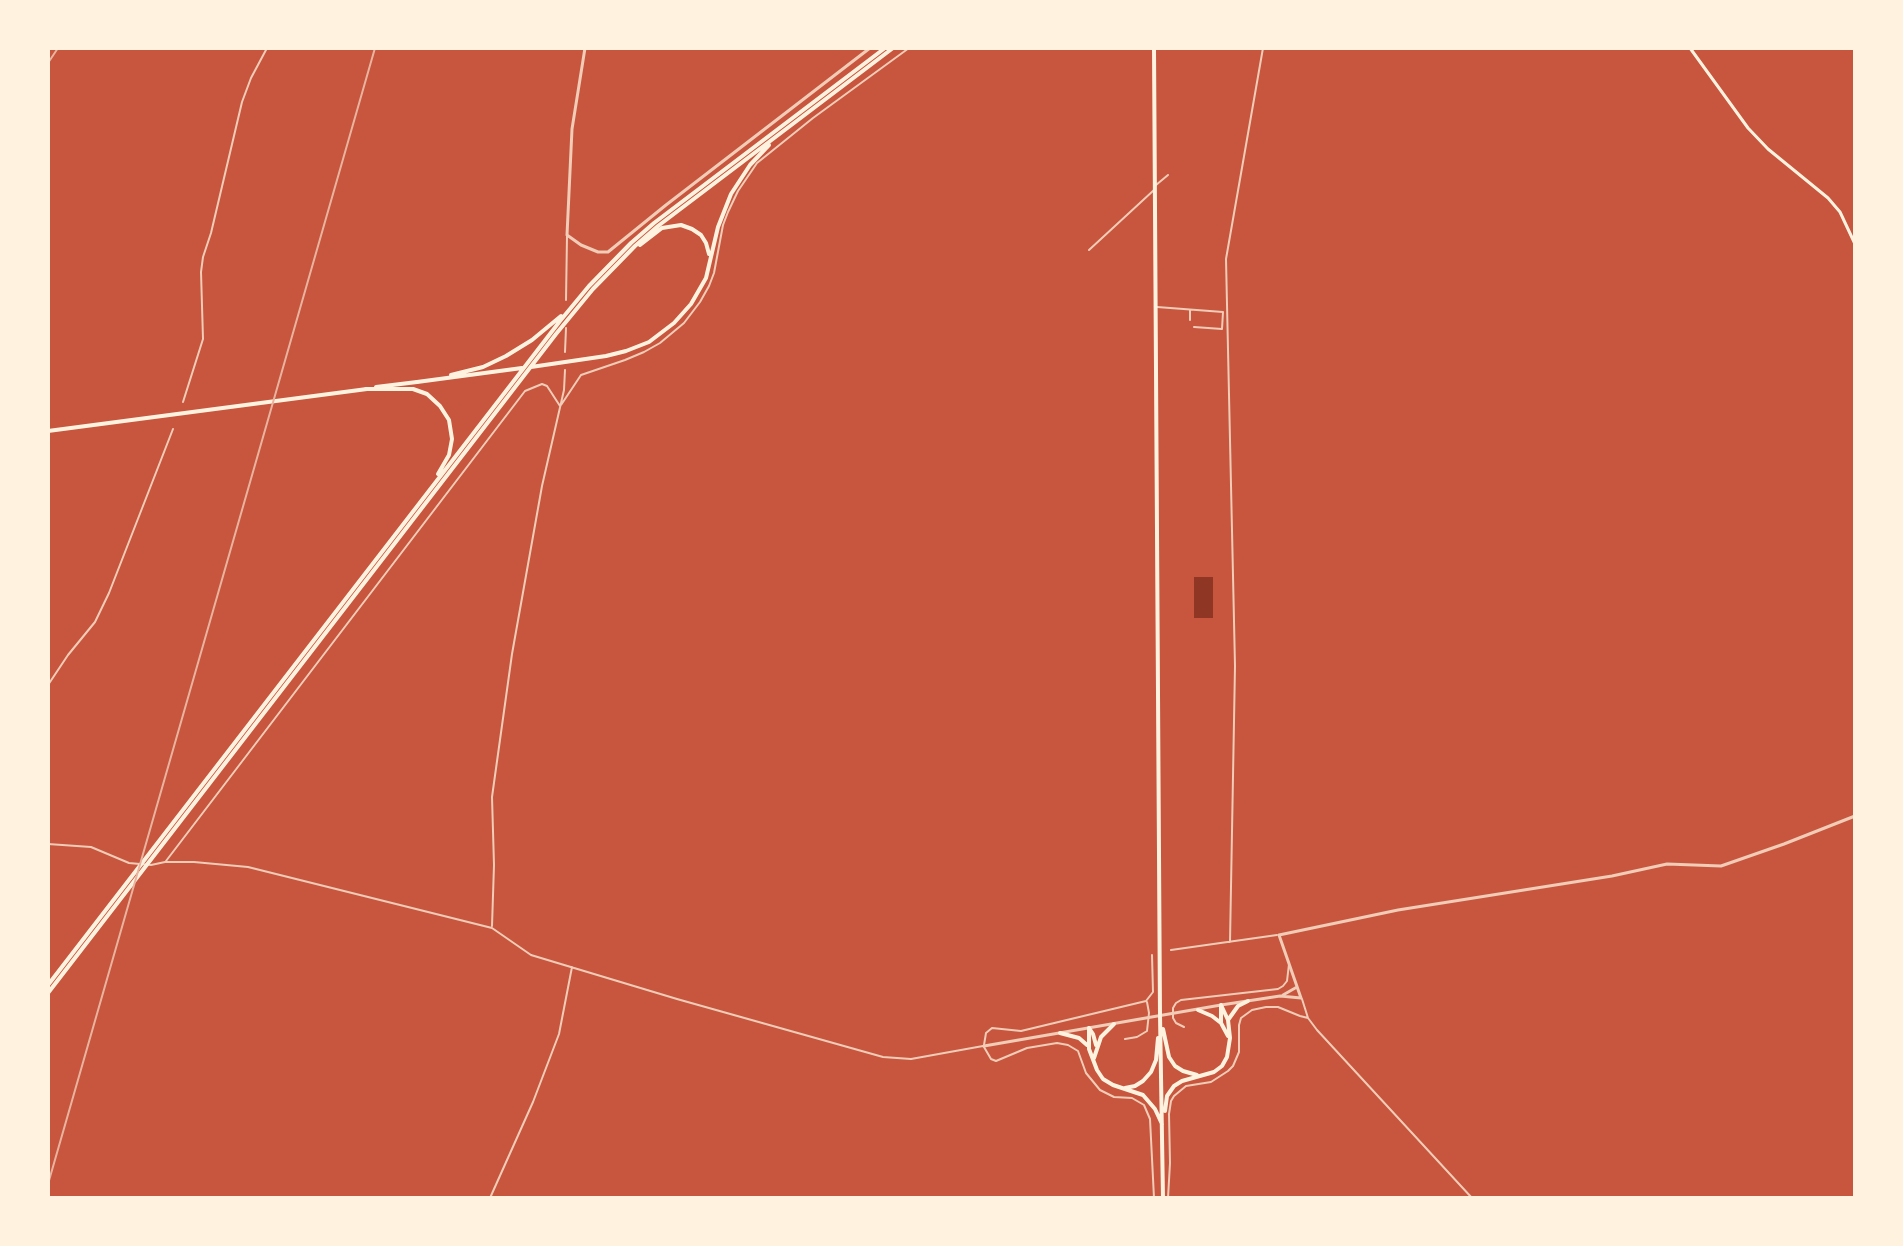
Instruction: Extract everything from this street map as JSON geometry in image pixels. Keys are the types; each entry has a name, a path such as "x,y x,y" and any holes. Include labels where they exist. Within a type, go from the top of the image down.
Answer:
{"main road":[{"path":"417,382 483,367 511,354 538,336 654,223 885,48"},
{"path":"159,845 565,322 616,264 680,208 893,48"},
{"path":"1154,48 1160,1015 1165,1198"},
{"path":"1690,48 1748,128 1840,212 1855,244"},
{"path":"48,431 561,363 620,353 643,345 660,335 691,304 706,278 721,216 738,182 762,152 796,121"},
{"path":"616,264 660,230 674,225 689,227 699,234 707,245 710,261"},
{"path":"48,993 581,295"},
{"path":"366,389 418,390 438,403 449,420 452,436 449,455 418,505"},
{"path":"48,985 110,909"},
{"path":"1228,1020 1238,1006 1248,1001"},
{"path":"1163,1126 1167,1096 1174,1086 1214,1072 1227,1057 1230,1038 1228,1020 1221,1005"},
{"path":"1221,1005 1221,1023"},
{"path":"1198,1010 1221,1023 1230,1038"},
{"path":"1160,1015 1169,1057 1175,1066 1191,1074 1203,1075"},
{"path":"1123,1088 1135,1086 1151,1072 1156,1060 1160,1015"},
{"path":"1093,1061 1101,1037 1114,1024"},
{"path":"1089,1028 1096,1047"},
{"path":"1089,1028 1089,1049"},
{"path":"1060,1033 1086,1043 1103,1079 1136,1092 1149,1101 1163,1126"}],"street":[{"path":"183,402 203,339 203,257 242,102 267,48"},
{"path":"566,300 572,129 585,48"},
{"path":"567,235 581,245 598,252 608,252 870,48"},
{"path":"560,406 581,375 644,352 684,323 709,286 728,212 757,163 909,48"},
{"path":"1230,942 1235,666 1226,259 1263,48"},
{"path":"1089,250 1168,175"},
{"path":"1155,307 1223,312 1222,329 1194,327"},
{"path":"1190,310 1190,320"},
{"path":"565,352 566,328"},
{"path":"492,928 492,797 512,654 542,486 564,390 565,370"},
{"path":"165,862 525,391 542,384 547,386 560,406"},
{"path":"48,685 95,622 173,429"},
{"path":"1171,950 1279,935 1398,910 1612,876 1667,864 1721,866 1855,816"},
{"path":"48,844 91,847 129,863 194,862 248,867 492,928 531,955 883,1057 911,1059 1221,1005 1280,996 1301,998"},
{"path":"1279,935 1308,1018 1472,1198"},
{"path":"1152,955 1153,992 1146,1001 1021,1031 992,1028 986,1033 984,1046 991,1059 996,1061 1027,1048 1057,1043 1068,1045 1078,1051 1086,1073 1100,1090 1114,1097 1132,1098 1144,1105 1150,1119 1154,1198"},
{"path":"1184,1027 1173,1018 1176,1003 1278,989 1287,981 1289,963"},
{"path":"490,1198 533,1102 559,1034 572,967"},
{"path":"1280,996 1297,987"},
{"path":"1125,1039 1147,1031 1149,1013 1146,1001"},
{"path":"1165,1198 1171,1101 1179,1090 1211,1082 1233,1066 1239,1052 1241,1018 1252,1010 1278,1007 1308,1018"}],"shaded area":[{"path":"1194,577 1213,577 1213,618 1194,618"}],"railway":[{"path":"48,63 58,48"},
{"path":"48,1184 375,48"}]}
